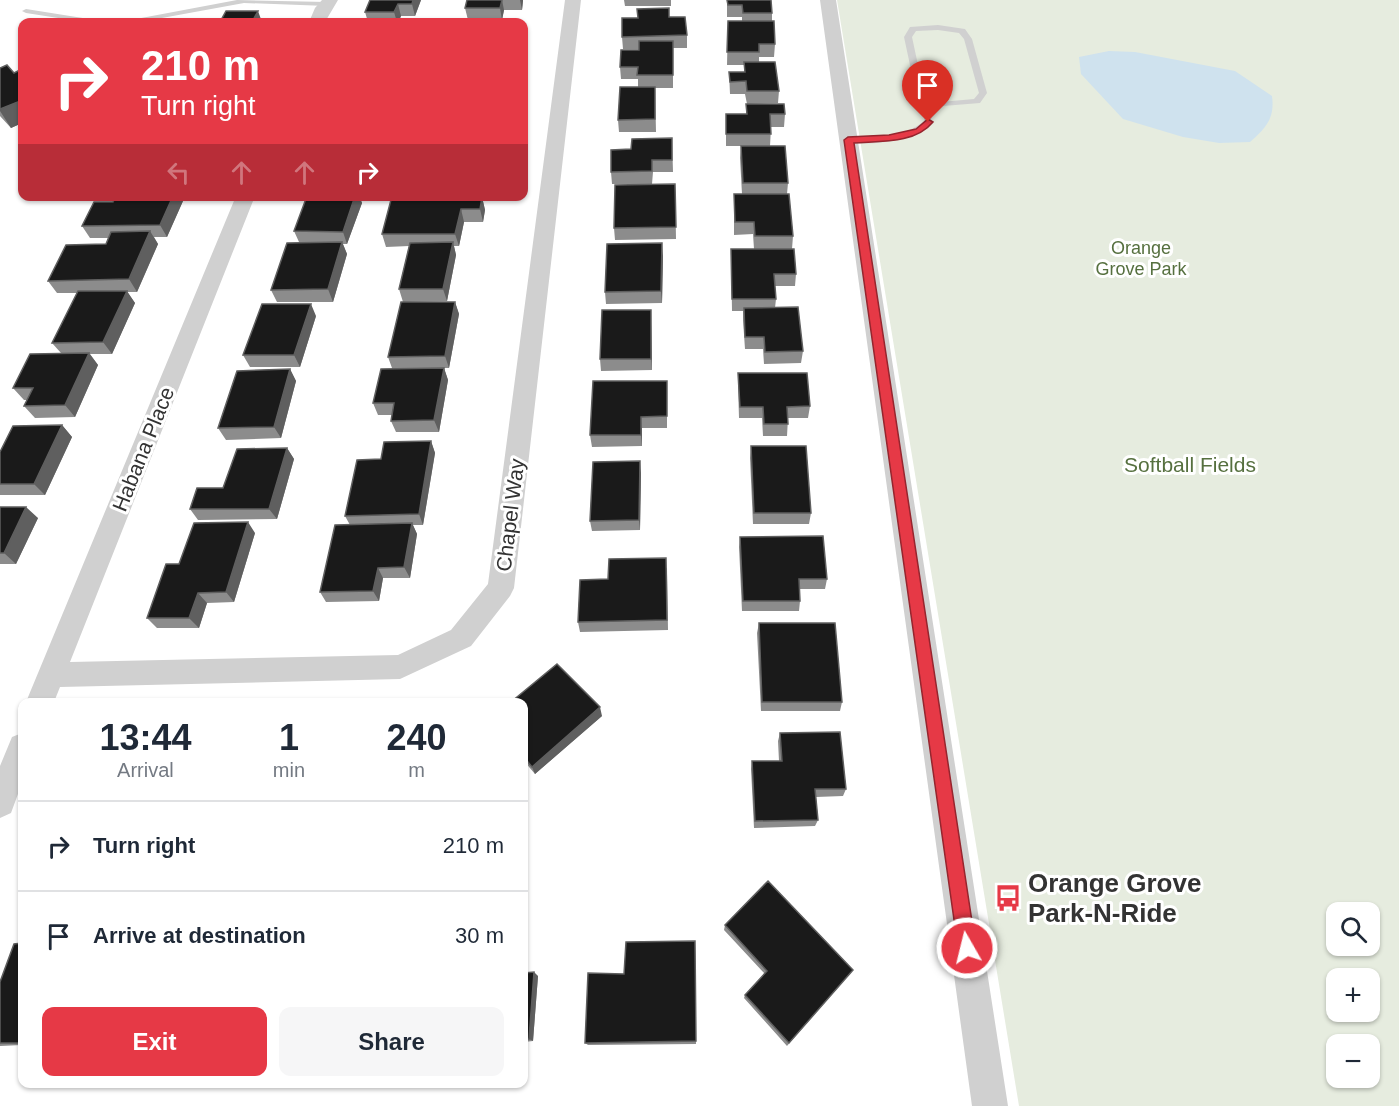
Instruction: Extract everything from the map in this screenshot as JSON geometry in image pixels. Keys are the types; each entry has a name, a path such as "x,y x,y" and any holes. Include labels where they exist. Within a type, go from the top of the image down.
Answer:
{"street":[{"name":"Chapel Way","path":"51,675 400,667 461,638 501,588 573,0"},
{"path":"828,0 990,1106"},
{"path":"319,18 329,2"},
{"name":"Habana Place","path":"42,698 244,201"},
{"path":"0,803 18,757"}],"lane":[{"path":"153,18 244,2 329,2"},
{"path":"26,11 70,18"},
{"path":"848,140 889,138 919,132 928,122 928,110 920,93 908,37 913,29 948,28 962,31 968,39 982,93 977,101 941,104 928,110"}],"green space":[{"name":"Orange Grove Park","path":"837,0 1399,0 1399,1106 1019,1106"}],"water":[{"path":"1109,51 1135,52 1235,71 1272,96 1271,117 1261,132 1250,142 1219,143 1183,137 1123,119 1081,74 1079,57"}],"building":[{"path":"370,0 413,0 412,4 398,4 394,12 365,12"},
{"path":"467,0 502,0 500,8 465,8"},
{"path":"727,0 771,0 772,13 743,13 742,5 728,5"},
{"path":"669,8 669,17 685,17 687,35 622,37 622,18 638,18 637,9"},
{"path":"226,11 258,11 254,18 222,18"},
{"path":"728,21 774,21 775,44 759,44 759,52 727,52"},
{"path":"639,41 673,41 673,75 637,75 638,67 620,67 621,50 639,50"},
{"path":"744,62 775,62 779,91 747,91 746,81 730,82 729,72 745,72"},
{"path":"7,65 14,73 18,71 18,102 0,109 0,68"},
{"path":"620,87 655,87 655,119 618,120"},
{"path":"746,104 784,104 785,114 770,114 771,134 726,134 726,114 747,114"},
{"path":"672,138 672,160 652,160 652,171 611,172 611,150 631,149 632,139"},
{"path":"741,146 785,146 788,183 743,183"},
{"path":"675,184 676,227 614,228 615,185"},
{"path":"734,194 789,194 793,236 755,236 754,222 735,222"},
{"path":"171,201 160,225 82,226 94,202"},
{"path":"305,201 353,201 343,232 294,231"},
{"path":"391,201 481,201 480,209 461,209 455,234 382,234"},
{"path":"150,231 129,279 48,281 66,245 106,244 111,232"},
{"path":"342,242 328,289 271,290 287,243"},
{"path":"453,242 443,289 399,289 410,243"},
{"path":"662,243 661,291 605,292 607,244"},
{"path":"731,249 794,249 796,274 774,274 776,299 732,299"},
{"path":"78,291 127,291 103,342 52,343"},
{"path":"401,302 455,302 445,356 388,357"},
{"path":"262,304 311,304 294,355 243,355"},
{"path":"798,307 803,351 765,352 764,337 745,337 744,308"},
{"path":"602,310 651,310 651,359 600,359"},
{"path":"89,353 65,405 24,406 33,388 13,388 30,354"},
{"path":"444,368 434,420 391,421 394,403 373,403 381,369"},
{"path":"290,369 274,427 218,428 237,371"},
{"path":"738,373 807,373 810,406 787,407 788,424 764,424 763,407 740,407"},
{"path":"593,381 667,381 667,416 641,417 641,435 590,435"},
{"path":"62,425 34,484 0,484 0,452 13,426"},
{"path":"431,441 419,514 345,516 357,460 381,459 384,442"},
{"path":"751,446 806,446 811,513 754,513"},
{"path":"287,448 269,509 190,509 197,488 223,488 237,449"},
{"path":"640,461 639,520 590,521 593,462"},
{"path":"0,507 26,507 4,553 0,553"},
{"path":"248,522 226,592 198,593 189,618 147,618 166,564 179,564 194,523"},
{"path":"412,523 404,567 378,568 373,591 320,592 335,525"},
{"path":"823,536 827,579 799,579 800,601 743,601 740,537"},
{"path":"666,558 667,620 578,622 580,580 608,579 609,559"},
{"path":"759,623 835,623 842,702 762,702"},
{"path":"557,664 600,707 532,767 528,762 528,698 516,698"},
{"path":"840,732 846,789 815,789 818,820 755,821 752,761 782,761 780,733"},
{"path":"768,881 853,970 789,1043 745,995 767,971 725,925"},
{"path":"695,941 696,1041 585,1043 588,973 624,974 626,942"},
{"path":"14,944 18,944 18,1043 0,1043 0,982"},
{"path":"534,972 529,1039 528,1039 528,973"}],"place":[{"name":"Orange Grove Park-N-Ride","path":"1008,898"}],"route":[{"path":"928,122 919,132 889,138 848,140 967,948"}],"park label":[{"name":"Softball Fields","path":"1190,464"}]}
